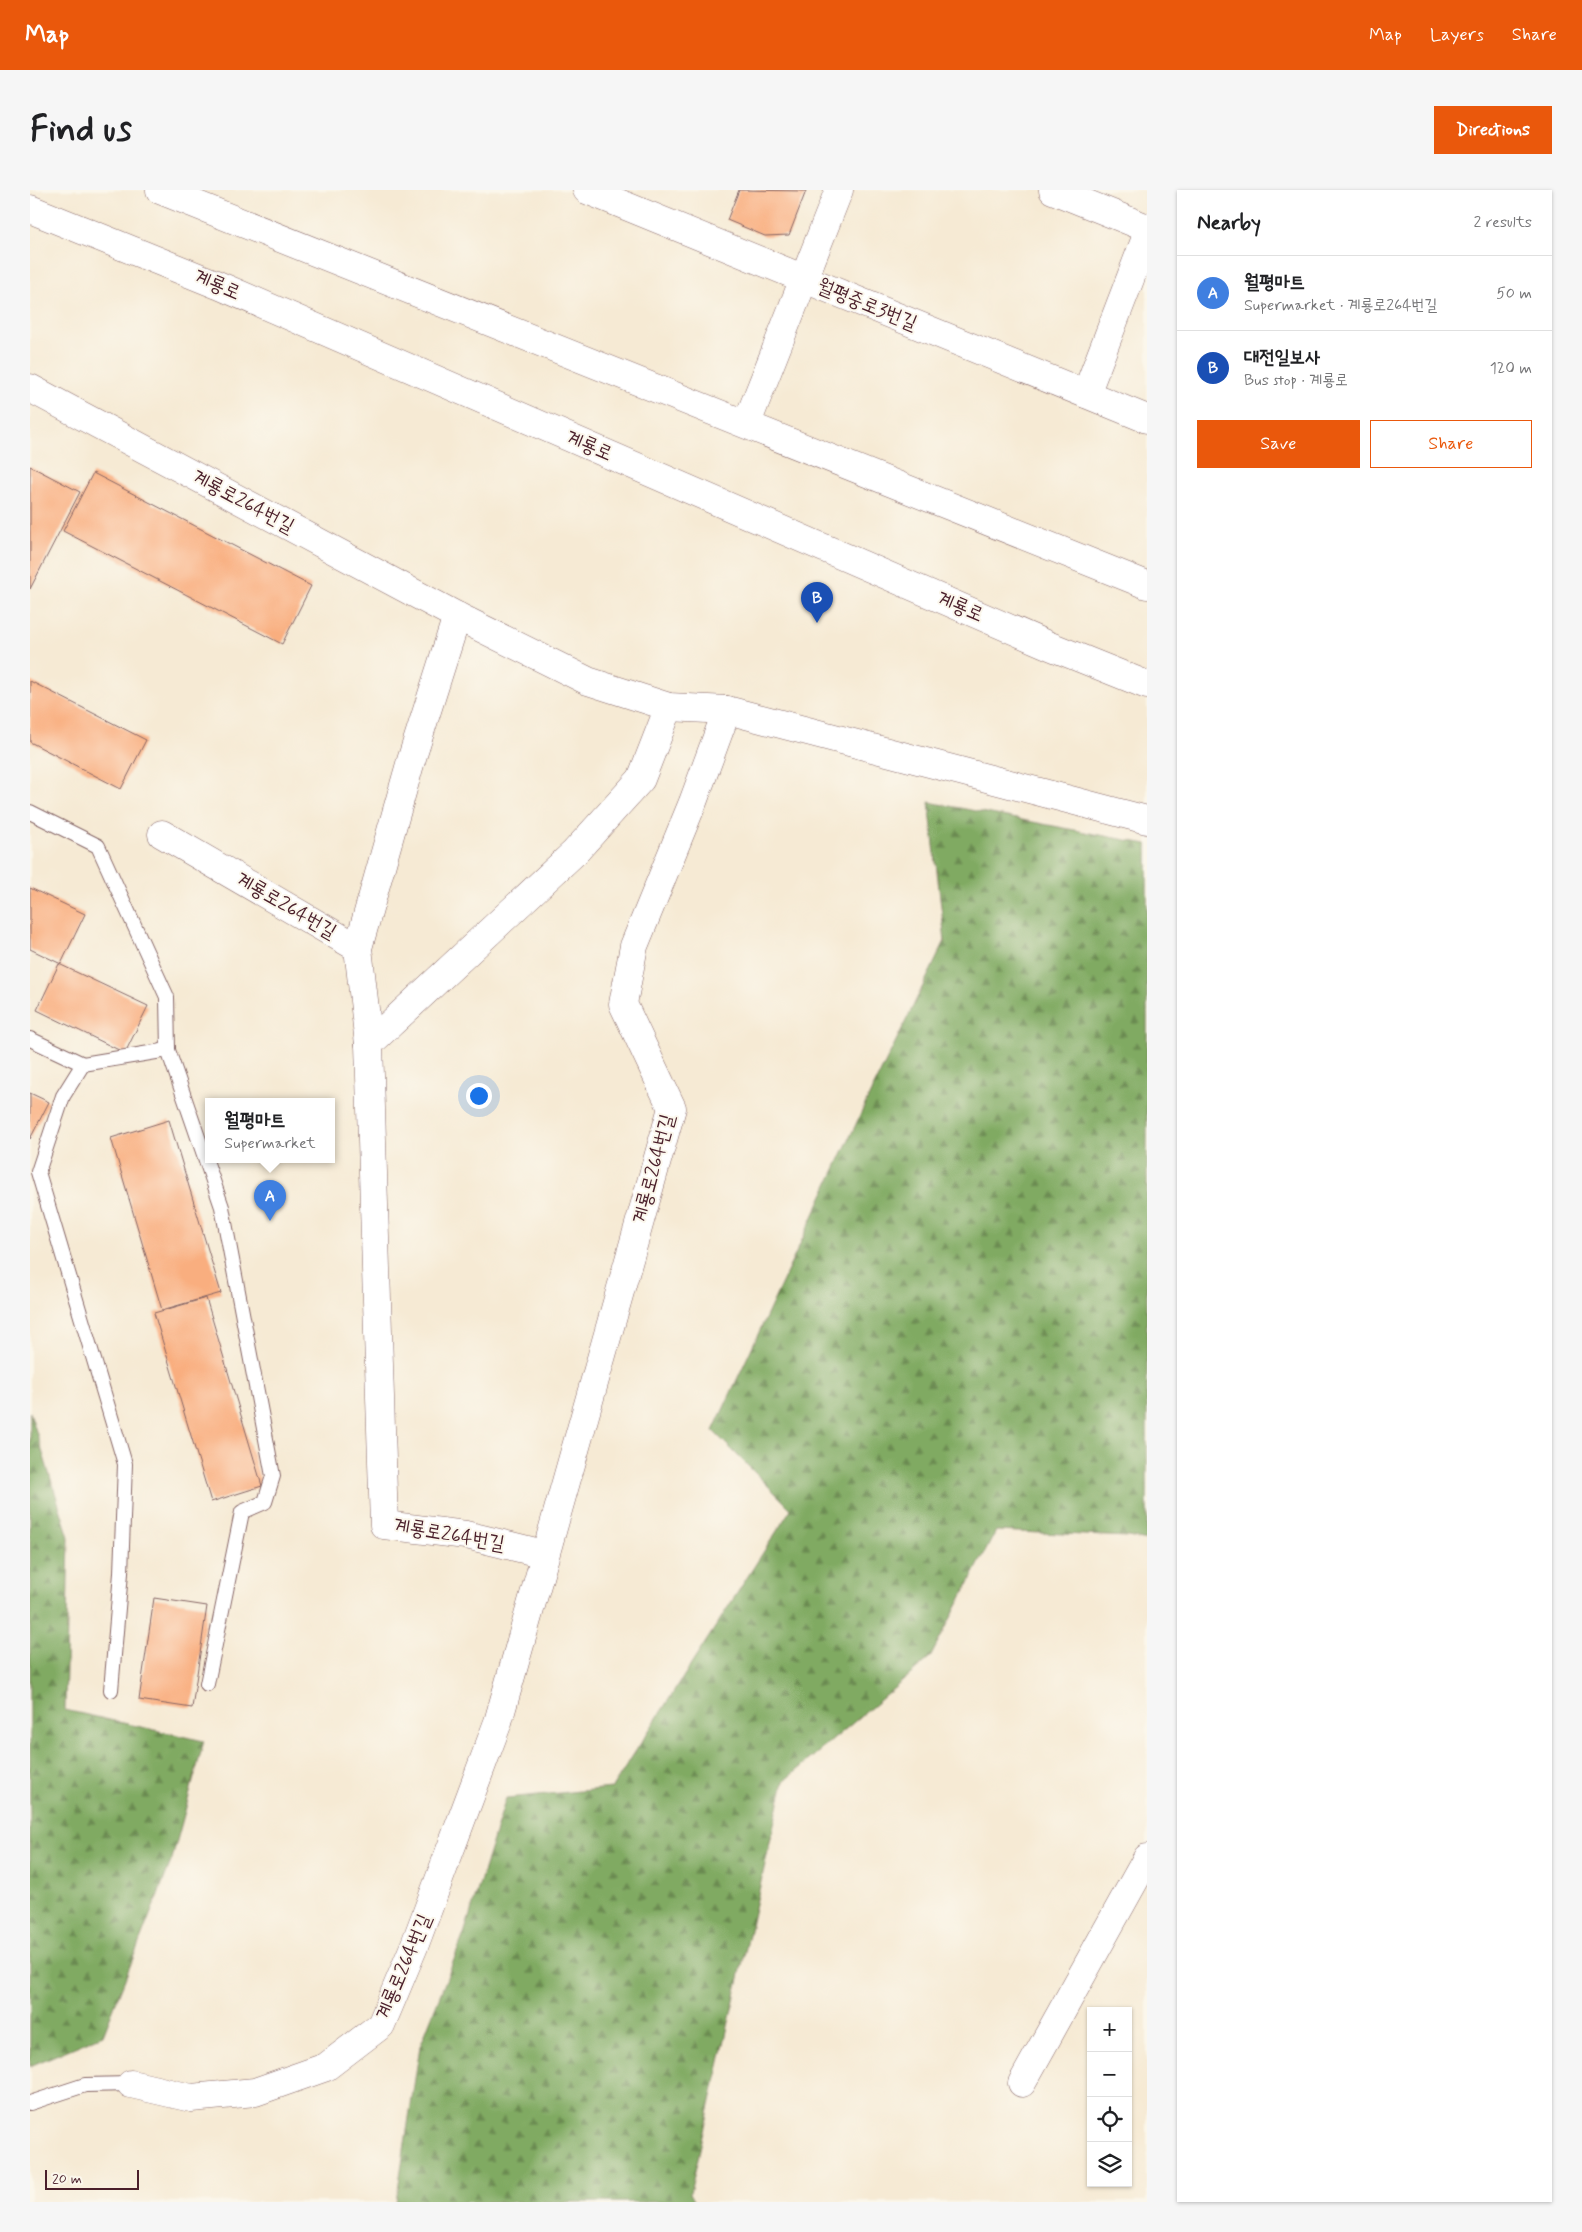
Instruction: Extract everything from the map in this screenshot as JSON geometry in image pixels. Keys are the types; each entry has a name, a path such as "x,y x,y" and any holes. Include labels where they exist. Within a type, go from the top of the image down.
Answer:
{"street":[{"path":"160,190 747,423 1147,585"},
{"name":"월평중로3번길","path":"587,190 1147,419"},
{"path":"747,423 839,190"},
{"path":"1054,190 1147,228"},
{"name":"계룡로","path":"30,209 218,285 1050,646 1147,685"},
{"path":"1086,394 1147,235"},
{"name":"계룡로264번길","path":"30,388 456,616 588,681 670,707 727,710 694,802 634,946 622,1004 672,1108 544,1554 498,1722 415,1944 381,2025 326,2067 255,2092 191,2098 131,2084"},
{"name":"계룡로264번길","path":"456,616 410,764 358,948 369,1044 384,1524 466,1535 544,1554"},
{"path":"369,1044 575,852 642,779 670,707"},
{"path":"727,710 1147,820"},
{"name":"계룡로264번길","path":"162,834 358,948"},
{"path":"1022,2083 1147,1858"}],"lane":[{"path":"30,812 98,846 167,997 168,1050 205,1158"},
{"path":"30,1039 83,1064 168,1050"},
{"path":"83,1064 63,1096 38,1172 125,1464 121,1573 112,1690"},
{"path":"207,1163 222,1207 273,1476 265,1502 242,1512 207,1684"},
{"name":"계룡로264번길","path":"30,2103 84,2085 131,2084"}],"green space":[{"path":"929,802 1147,844 1147,1541 1128,1537 996,1531 930,1658 784,1781 690,2193 695,2202 396,2202 420,2046 464,1934 506,1798 612,1788 791,1509 713,1431 870,1094 945,941"},
{"path":"30,1412 69,1537 65,1710 204,1741 172,1859 103,2035 30,2066"}],"building":[{"path":"739,190 806,191 789,235 765,236 727,220"},
{"path":"30,466 80,492 30,589"},
{"path":"93,473 311,586 282,644 63,531"},
{"path":"30,681 146,740 121,789 30,742"},
{"path":"30,888 85,914 61,964 30,949"},
{"path":"59,964 148,1006 125,1053 37,1010"},
{"path":"30,1093 49,1102 30,1139"},
{"path":"169,1120 221,1293 162,1310 111,1138"},
{"path":"206,1298 262,1486 211,1502 154,1313"},
{"path":"154,1598 207,1606 192,1708 139,1700"}],"place":[{"name":"대전일보사","path":"817,623"},
{"name":"월평마트","path":"270,1221"}]}
